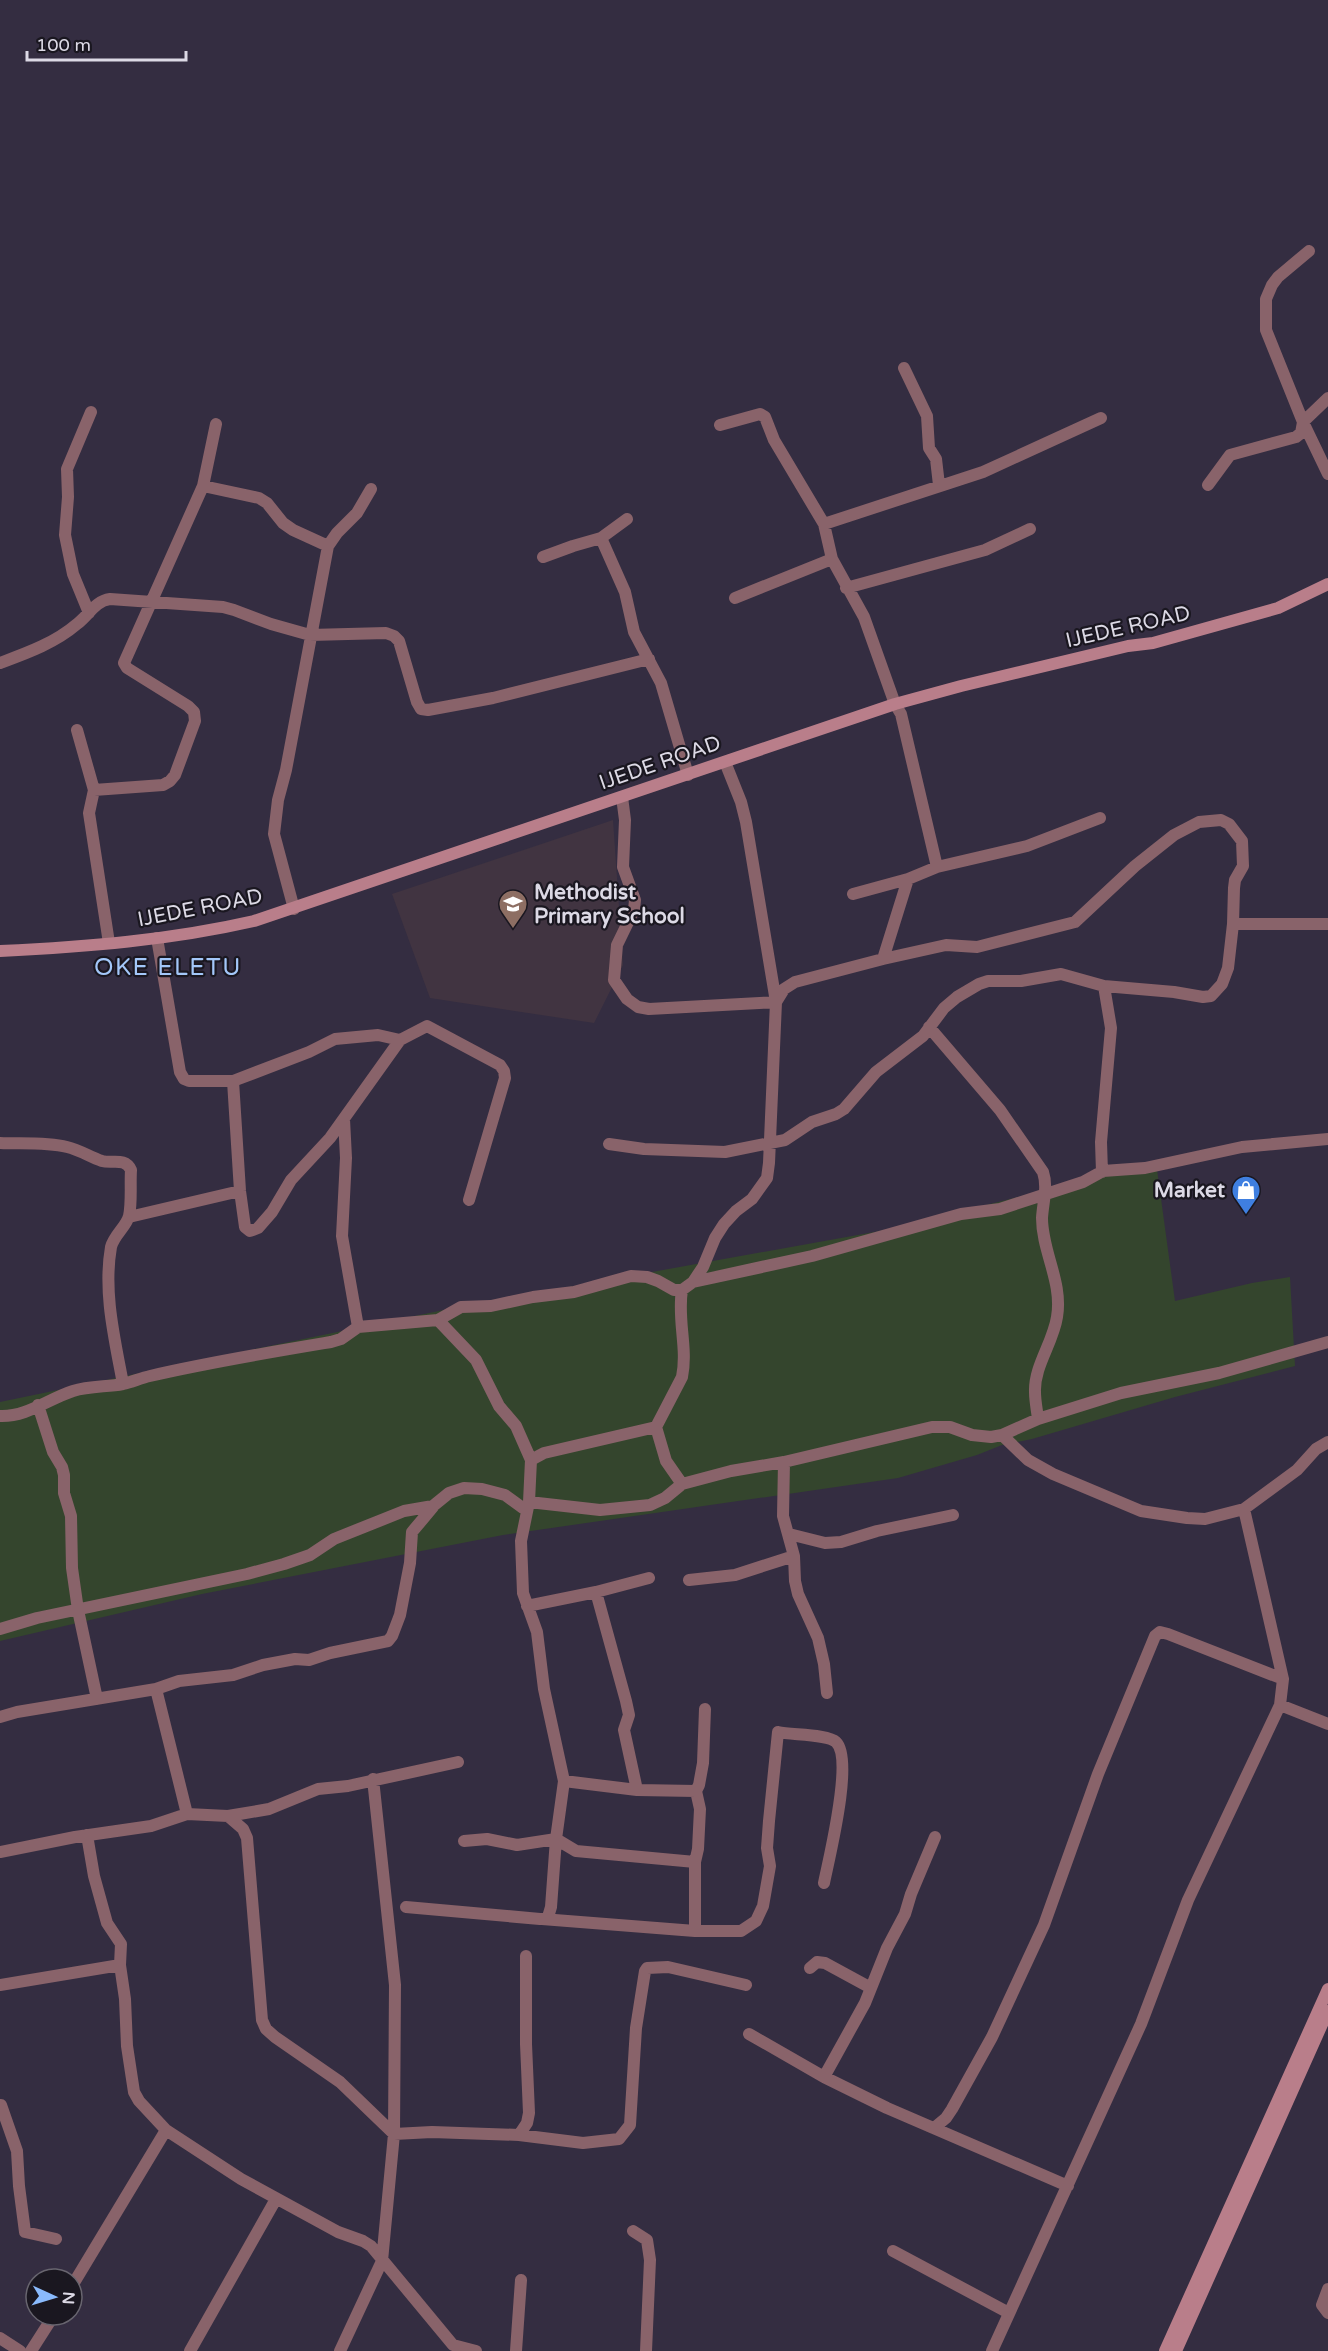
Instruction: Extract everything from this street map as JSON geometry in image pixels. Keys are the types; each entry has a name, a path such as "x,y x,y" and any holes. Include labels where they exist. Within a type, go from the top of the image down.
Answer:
{"main road":[{"name":"IJEDE ROAD","path":"0,951 157,938 224,928 294,909 895,704 972,683 1128,646 1152,643 1278,608 1328,584"},
{"path":"1176,2351 1291,2083 1328,1989"},
{"path":"1165,2351 1291,2083 1328,2011"}],"street":[{"path":"1309,251 1278,277 1272,285 1266,298 1266,330 1303,422 1328,474"},
{"path":"904,368 927,417 929,448 936,459 939,485"},
{"path":"1208,485 1230,455 1296,437 1303,430 1303,422 1328,398"},
{"path":"89,612 74,574 65,535 68,497 67,468 91,412"},
{"path":"720,425 760,414 765,417 774,440 824,524 832,559 869,629 895,704 901,714 937,867"},
{"path":"824,524 994,467 1101,418"},
{"path":"94,790 163,785 170,782 175,775 195,721 194,712 188,706 127,668 124,663 203,486 216,424"},
{"path":"203,486 259,498 267,503 283,523 293,530 328,546"},
{"path":"294,909 278,851 274,820 286,770 328,546 357,513 371,489"},
{"path":"543,557 601,538 627,519"},
{"path":"846,588 985,550 1030,529"},
{"path":"601,538 625,592 634,632 661,683 688,775"},
{"path":"735,598 832,559"},
{"path":"0,663 56,639 78,624 102,600 153,602 234,610 310,635 386,633 399,641 417,702 421,709 429,710 493,698 649,659"},
{"path":"77,730 94,790 89,813 109,943"},
{"path":"678,1294 693,1282 703,1267 715,1238 724,1224 752,1199 766,1178 769,1145 776,1002 746,822 741,802 725,762"},
{"path":"622,797 625,820 623,867 635,900 634,910 617,945 614,980 627,999 638,1007 649,1009 776,1002"},
{"path":"853,894 908,879 937,867 1026,846 1100,818"},
{"path":"609,1144 644,1149 724,1152 769,1145 785,1140 812,1122 844,1109 876,1072 923,1036 944,1008 957,997 988,981 1021,981 1061,974 1104,986 1211,996 1222,984 1228,968 1233,924 1233,888 1243,866 1242,841 1229,824 1221,820 1199,822 1174,835 1135,866 1075,922 977,947 946,945 795,982 784,989 776,1002"},
{"path":"883,959 908,879"},
{"path":"1233,924 1328,924"},
{"path":"157,938 180,1072 184,1079 233,1081 309,1052 335,1039 378,1035 400,1040"},
{"path":"1102,1172 1101,1142 1111,1028 1104,986"},
{"path":"233,1081 240,1191 245,1227 250,1231 258,1228 272,1212 291,1180 344,1119 400,1040 427,1026 500,1065 504,1071 505,1078 470,1200"},
{"path":"929,1027 1000,1110 1043,1172 1046,1181 1042,1219 1059,1306 1053,1335 1036,1383 1038,1419"},
{"path":"344,1119 346,1158 342,1236 358,1327"},
{"path":"693,1282 812,1256 961,1214 1000,1209 1083,1182 1102,1172 1145,1168 1242,1146 1328,1139"},
{"path":"0,1143 64,1146 86,1152 102,1161 124,1162 131,1170 129,1217 111,1246 109,1286 111,1313 123,1384"},
{"path":"129,1217 240,1191"},
{"path":"0,1416 13,1416 27,1412 72,1391 123,1384 146,1376 227,1359 331,1342 341,1339 358,1327 438,1320 461,1307 491,1306 533,1297 574,1292 631,1276 658,1281 678,1294"},
{"path":"678,1294 684,1349 682,1377 656,1427 666,1461 682,1484"},
{"path":"438,1320 480,1367 500,1406 516,1426 531,1460 528,1507 521,1541 523,1593 537,1632 544,1689 564,1781 556,1839 551,1907 548,1917 540,1919"},
{"path":"0,1717 17,1712 156,1689 179,1681 233,1675 263,1665 294,1659 309,1660 330,1653 388,1641 400,1615 410,1563 412,1532 434,1506 456,1490 473,1488 505,1495 528,1507 600,1510 650,1505 665,1498 682,1484 932,1427 950,1427 972,1435 991,1437 1002,1435 1038,1419 1121,1393 1220,1373 1328,1342"},
{"path":"38,1405 52,1452 62,1467 64,1475 64,1493 71,1516 72,1568 78,1610 97,1699"},
{"path":"531,1460 544,1453 656,1427"},
{"path":"1002,1435 1028,1460 1053,1474 1141,1510 1169,1517 1205,1518 1244,1509 1298,1470 1316,1449 1328,1442"},
{"path":"784,1462 783,1516 794,1556 798,1594 818,1638 827,1692"},
{"path":"0,1629 37,1618 247,1574 284,1564 310,1555 334,1539 404,1511 434,1506"},
{"path":"992,2351 1141,2024 1188,1900 1280,1705 1283,1679 1244,1509"},
{"path":"789,1534 825,1543 842,1542 870,1533 953,1515"},
{"path":"689,1580 735,1575 794,1556"},
{"path":"526,1606 596,1592 649,1578"},
{"path":"596,1592 629,1715 624,1730 638,1790"},
{"path":"934,2128 946,2118 952,2109 992,2037 1044,1925 1098,1774 1155,1636 1160,1632 1168,1634 1283,1679"},
{"path":"156,1689 187,1814"},
{"path":"1280,1705 1328,1724"},
{"path":"695,1931 695,1862 700,1809 696,1791 703,1763 705,1709"},
{"path":"406,1907 695,1931 741,1931 756,1921 763,1906 770,1866 767,1848 778,1732 827,1738 835,1740 839,1745 843,1769 842,1788 824,1883"},
{"path":"0,1852 87,1835 152,1826 187,1814 228,1815 268,1809 318,1789 348,1786 458,1762"},
{"path":"340,2351 382,2261 394,2134 394,1985 374,1779"},
{"path":"564,1781 638,1790 696,1791"},
{"path":"228,1815 243,1829 247,1838 262,2020 266,2029 340,2082 394,2134 432,2132 519,2134 583,2143 619,2139 630,2124 636,2028 647,1968 668,1967 746,1985"},
{"path":"87,1835 94,1876 107,1923 121,1944 120,1965 125,1999 127,2046 134,2092 166,2130 241,2179 338,2232 371,2246 452,2348 476,2351"},
{"path":"824,2077 871,1989 886,1948 905,1914 935,1837"},
{"path":"464,1841 487,1839 517,1845 556,1839 576,1851 695,1862"},
{"path":"519,2134 527,2123 530,2113 526,2044 526,1956"},
{"path":"810,1968 817,1962 825,1963 871,1989"},
{"path":"0,1985 120,1965"},
{"path":"750,2034 824,2077 1068,2186"},
{"path":"0,2092 0,2125"},
{"path":"1,2105 17,2151 18,2186 25,2232 56,2239"},
{"path":"83,2267 166,2130"},
{"path":"190,2351 276,2199"},
{"path":"633,2231 647,2240 650,2260 646,2351"},
{"path":"893,2251 1009,2313"},
{"path":"516,2351 521,2280"},
{"path":"1328,2289 1322,2305 1328,2313"},
{"path":"31,2351 46,2327"},
{"path":"0,2338 20,2351"}],"shaded area":[{"name":"Methodist Primary School","path":"613,820 623,965 594,1023 430,998 392,894"}],"green space":[{"path":"1156,1162 1175,1301 1252,1283 1290,1277 1295,1366 1175,1397 1032,1439 1002,1445 977,1455 898,1478 503,1535 202,1594 0,1641 0,1402 463,1306 891,1229"}],"place":[{"name":"Methodist Primary School","path":"513,930"},
{"name":"Market","path":"1246,1216"}],"district":[{"name":"OKE ELETU","path":"168,967"}]}
